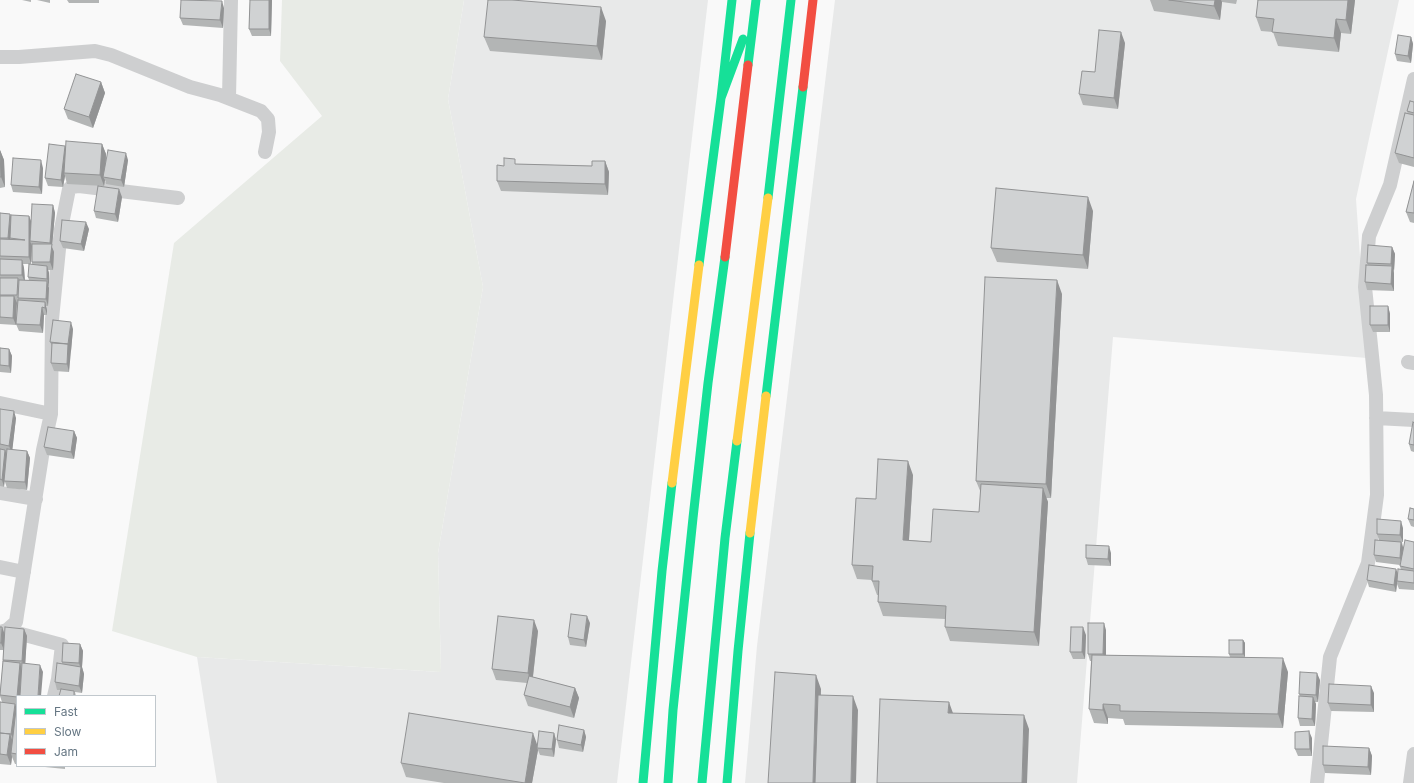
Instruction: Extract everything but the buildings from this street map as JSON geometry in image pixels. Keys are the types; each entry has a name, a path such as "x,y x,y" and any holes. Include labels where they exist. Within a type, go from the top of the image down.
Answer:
{"main road":[{"path":"643,783 675,455 721,98 732,0"},
{"path":"721,98 755,0"},
{"path":"668,783 673,710 695,494 733,195 755,0"},
{"path":"702,783 725,538 775,146 791,0"},
{"path":"727,783 738,651 751,527 813,0"}],"street":[{"path":"230,98 231,0"},
{"path":"0,57 19,57 94,51 111,55 190,87 230,98 261,111 268,119 269,132 265,152"},
{"path":"1317,783 1330,657 1368,563 1377,495 1376,395 1365,287 1369,236 1390,185 1414,79"},
{"path":"3,631 16,622 43,450 51,414 52,319 61,229 69,189 71,187 78,186 178,198"},
{"path":"0,403 51,414"},
{"path":"1376,418 1414,420"},
{"path":"0,493 36,499"},
{"path":"0,567 24,572"},
{"path":"3,631 62,645 58,679 54,695"},
{"path":"1410,783 1414,757"}],"shaded area":[{"path":"282,0 464,0 448,99 483,287 438,553 441,672 197,657 112,631 174,243 322,116 280,61"},
{"path":"464,0 708,0 617,783 217,783 197,657 441,672 438,553 483,287 448,99"},
{"path":"835,0 1399,0 1356,199 1367,358 1113,337 1077,783 745,783 757,646"}],"traffic: fast":[{"path":"699,265 732,0"},
{"path":"748,65 756,0"},
{"path":"768,198 791,0"},
{"path":"721,98 743,39"},
{"path":"766,396 803,87"},
{"path":"668,783 673,710 693,518 708,383 725,257"},
{"path":"702,783 725,538 737,441"},
{"path":"643,783 662,571 672,483"},
{"path":"727,783 750,533"}],"traffic: slow":[{"path":"737,441 768,198"},
{"path":"672,483 699,265"},
{"path":"750,533 766,396"}],"traffic: jam":[{"path":"803,87 813,0"},
{"path":"725,257 748,65"}]}
